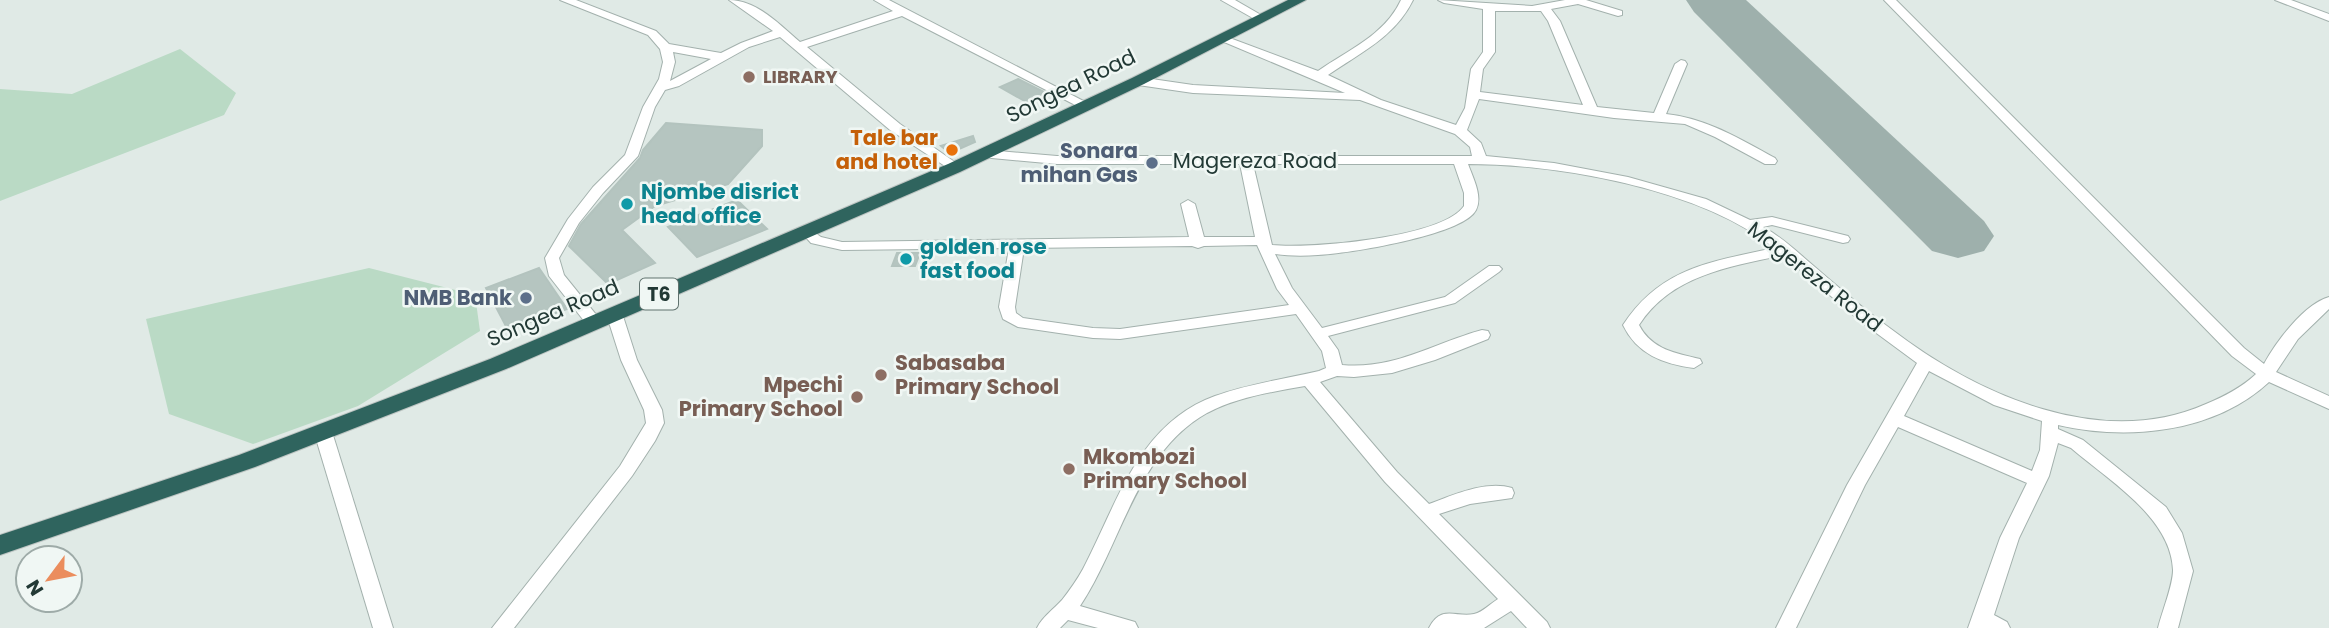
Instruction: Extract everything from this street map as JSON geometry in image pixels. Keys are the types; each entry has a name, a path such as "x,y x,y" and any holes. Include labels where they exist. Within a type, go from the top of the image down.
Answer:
{"highway":[{"name":"Songea Road","path":"0,545 247,461 479,371 986,154 1299,0"}],"street":[{"path":"566,0 647,30 666,48 669,62 631,156 598,190 573,222 552,258 557,276 594,322"},
{"path":"880,0 1087,106"},
{"path":"1227,0 1262,19"},
{"path":"1319,76 1385,32 1397,21 1407,0"},
{"path":"1444,0 1489,7 1545,8 1556,2 1571,0 1618,13"},
{"path":"1890,0 2219,334 2267,374 2329,403"},
{"path":"2281,0 2329,18"},
{"path":"744,2 895,127 954,168"},
{"path":"1460,131 1471,108 1477,69 1489,52 1489,7"},
{"path":"1545,8 1591,109"},
{"path":"799,46 902,12"},
{"path":"660,88 722,57 782,32"},
{"path":"1223,39 1319,76 1363,97 1460,131 1476,146 1480,160"},
{"path":"666,48 680,48 722,57"},
{"path":"1660,116 1681,64"},
{"path":"1139,81 1193,89 1363,97"},
{"path":"1474,95 1627,116 1660,116 1700,125 1770,161"},
{"name":"Magereza Road","path":"986,154 1057,160 1480,160 1537,164 1615,179 1677,196 1749,224 1786,250 1854,308 1927,362 1971,388 2049,425 2142,427 2175,422 2207,412 2233,399 2267,374 2275,359 2314,311 2329,302"},
{"path":"808,232 816,240 842,246 1198,244 1264,245 1318,251 1428,230 1468,212 1472,201 1460,160"},
{"path":"1246,162 1264,245 1298,309 1330,350 1335,370"},
{"path":"1188,204 1198,244"},
{"path":"1749,224 1772,221 1843,239"},
{"path":"1017,244 1007,307 1009,315 1018,322 1093,333 1127,334 1298,309"},
{"path":"1694,363 1666,356 1635,335 1631,325 1647,300 1673,282 1728,264 1786,250"},
{"path":"1318,334 1450,300 1494,269"},
{"path":"502,628 618,481 649,437 655,423 653,410 629,360 614,313"},
{"path":"1047,628 1067,611 1103,553 1130,485 1158,442 1187,418 1247,392 1310,380 1335,370 1366,373 1385,369 1482,335"},
{"path":"1786,628 1856,485 1927,362"},
{"path":"1310,380 1391,477 1540,628"},
{"path":"1894,418 2036,480"},
{"path":"1987,625 2014,526 2051,441 2049,425"},
{"path":"2049,425 2108,468 2159,512 2167,524 2175,538 2183,571 2168,628"},
{"path":"323,432 383,628"},
{"path":"1425,512 1469,497 1505,493"},
{"path":"1439,628 1456,618 1469,622 1481,621 1498,607 1512,601"},
{"path":"1067,611 1128,628"}],"green space":[{"path":"180,49 236,93 224,115 0,201 0,89 72,94"},
{"path":"369,268 475,295 480,331 358,406 253,444 169,414 146,319"}],"building":[{"path":"1018,79 1048,94 1028,103 1000,87"},
{"name":"Njombe disrict head office","path":"666,123 762,130 762,146 728,184 655,206 622,230 655,263 608,284 569,246 581,224 640,158 643,150"},
{"name":"Tale bar and hotel","path":"973,136 975,142 950,153 941,146"},
{"path":"737,200 767,229 697,257 668,227"},
{"name":"golden rose fast food","path":"897,253 920,253 915,266 892,266"},
{"name":"NMB Bank","path":"539,268 567,309 508,330 486,288"}],"runway":[{"path":"1714,0 1958,236"}],"place":[{"name":"LIBRARY","path":"749,77"},
{"name":"Tale bar and hotel","path":"952,150"},
{"name":"Sonara mihan Gas","path":"1152,163"},
{"name":"Njombe disrict head office","path":"627,204"},
{"name":"golden rose fast food","path":"906,259"},
{"name":"NMB Bank","path":"526,298"},
{"name":"Sabasaba Primary School","path":"881,375"},
{"name":"Mpechi Primary School","path":"857,397"},
{"name":"Mkombozi Primary School","path":"1069,469"}]}
